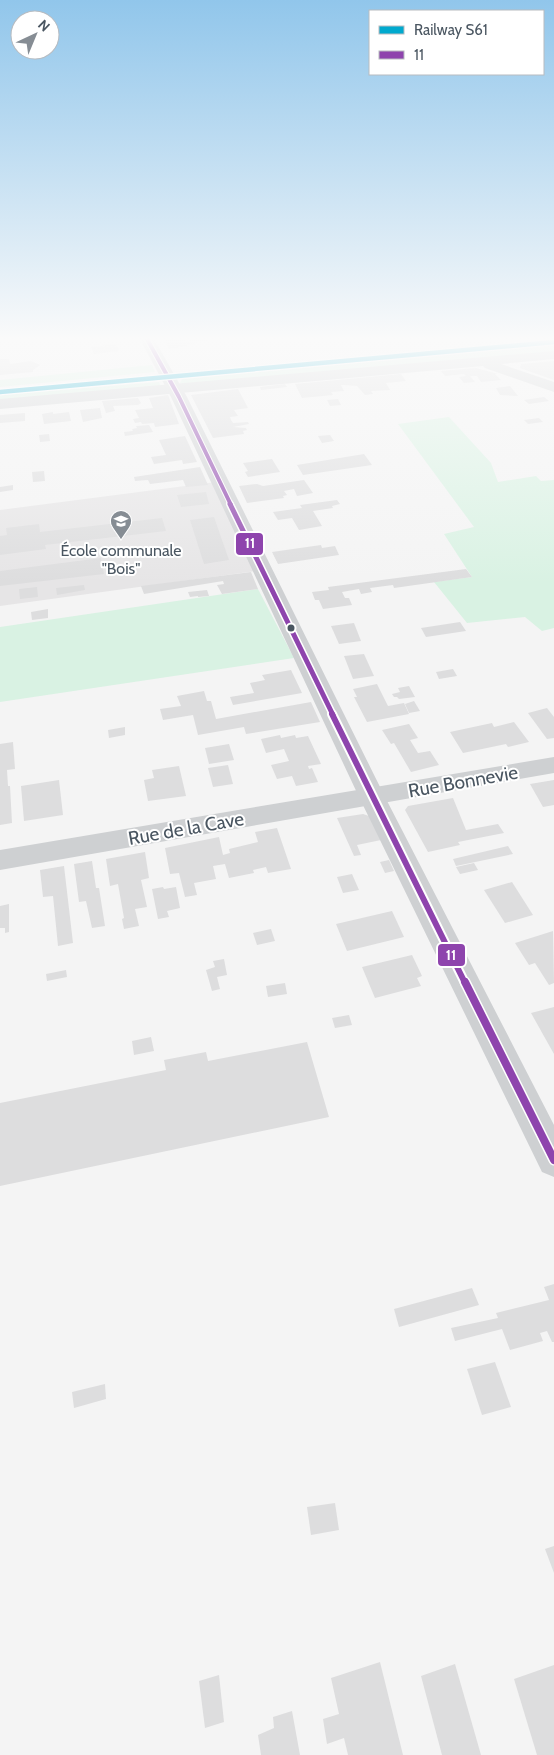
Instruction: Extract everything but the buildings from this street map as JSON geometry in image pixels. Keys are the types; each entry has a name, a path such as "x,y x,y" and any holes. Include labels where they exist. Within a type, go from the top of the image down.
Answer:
{"street":[{"path":"190,421 372,797 554,1160"},
{"name":"Rue Bonnevie","path":"372,797 554,765"},
{"name":"Rue de la Cave","path":"0,860 372,797"}],"shaded area":[{"name":"École communale \"Bois\"","path":"216,482 256,571 0,606 0,510"}],"green space":[{"path":"421,421 453,421 491,463 498,482 536,476 541,481 554,480 554,628 542,631 525,617 467,623 434,582 472,577 444,534 474,527 398,424"},
{"path":"258,589 294,658 0,702 0,627"}],"transit line":[{"name":"11","path":"191,421 372,797 554,1160"}],"place":[{"name":"École communale \"Bois\"","path":"121,540"}]}
